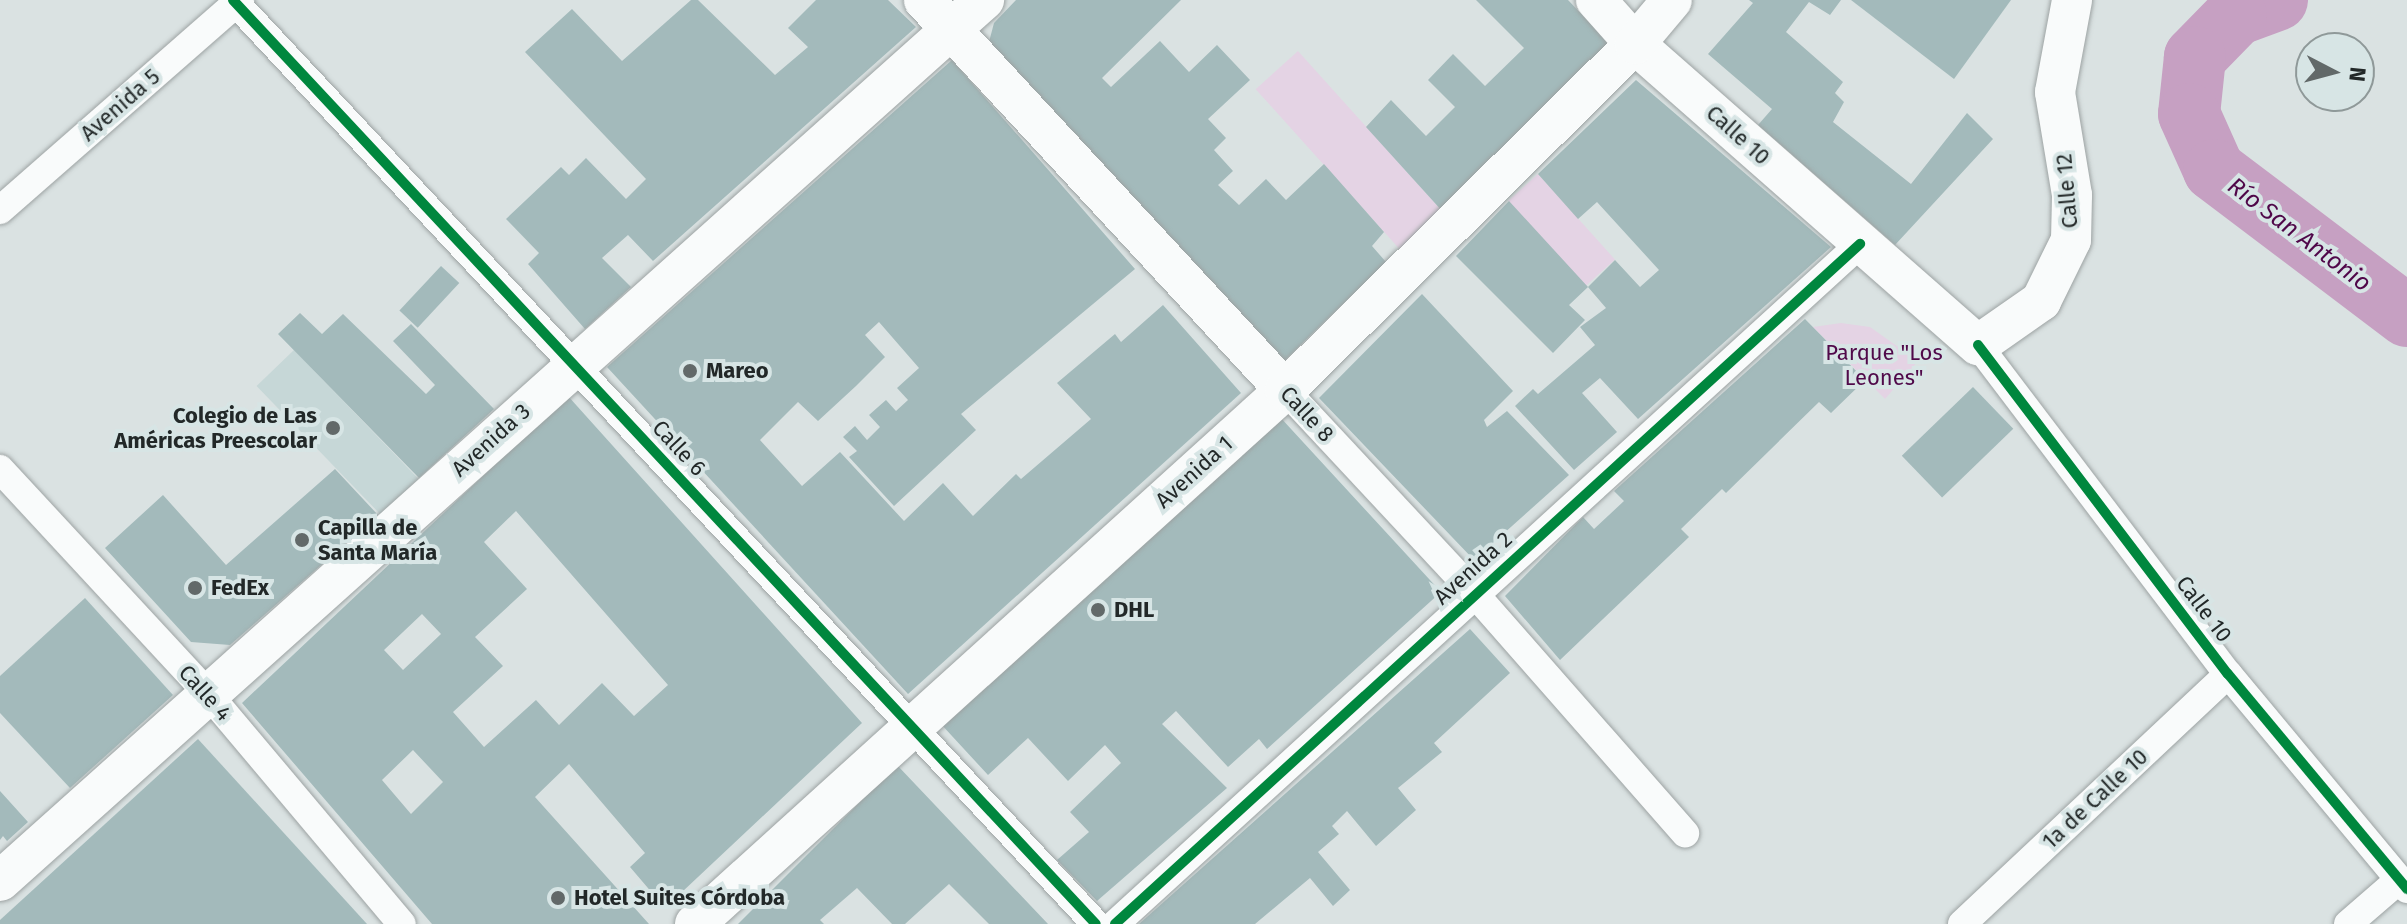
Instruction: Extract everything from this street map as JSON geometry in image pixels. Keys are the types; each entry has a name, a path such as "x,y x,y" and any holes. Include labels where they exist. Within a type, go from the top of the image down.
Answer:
{"main road":[{"name":"Calle 8","path":"924,0 1285,390"},
{"name":"Avenida 3","path":"0,881 984,0"},
{"name":"Calle 10","path":"1596,0 1635,44 1978,345"},
{"name":"Avenida 1","path":"695,924 911,725 1285,390 1635,44 1672,0"},
{"name":"Calle 12","path":"1978,345 2041,301 2071,240 2072,195 2055,92 2072,0"}],"street":[{"name":"Avenida 5","path":"0,210 236,1"},
{"name":"Calle 6","path":"236,1 1096,924"},
{"name":"Avenida 2","path":"1115,924 1474,593 1860,244"},
{"name":"Calle 10","path":"1978,345 2228,674 2403,885"},
{"name":"Calle 8","path":"1285,390 1474,593 1685,833"},
{"name":"Calle 4","path":"0,469 209,695 402,924"},
{"name":"1a de Calle 10","path":"1962,924 2228,674"},
{"path":"2348,924 2403,885"}],"shaded area":[{"name":"Colegio de Las Américas Preescolar","path":"294,350 418,479 381,515 257,386"}],"green space":[{"path":"1298,51 1443,212 1401,250 1256,89"},
{"path":"1538,174 1615,259 1585,286 1508,201"},
{"name":"Parque \"Los Leones\"","path":"1841,323 1870,327 1918,361 1885,399 1813,327"}],"building":[{"path":"691,0 698,0 775,75 808,47 788,28 816,0 888,0 916,27 653,261 628,235 602,258 631,287 585,329 528,264 539,253 506,219 561,167 569,175 586,158 626,199 646,179 525,52 572,9 622,61"},
{"path":"1016,0 1181,0 1102,78 1111,87 1160,41 1189,72 1217,45 1250,80 1208,119 1226,138 1214,150 1233,171 1218,185 1239,205 1266,179 1286,200 1324,164 1384,232 1372,246 1386,262 1281,364 989,42 994,23"},
{"path":"1476,0 1568,0 1611,45 1443,212 1366,127 1391,100 1426,136 1455,107 1428,80 1453,54 1485,86 1524,48"},
{"path":"1749,0 1841,0 1830,15 1809,2 1786,32 1843,82 1835,93 1844,102 1833,122 1911,184 1967,113 1993,139 1895,245 1758,125 1772,109 1708,54 1753,3"},
{"path":"1851,0 2011,0 1954,79"},
{"path":"952,60 1135,269 961,414 976,430 894,506 849,457 857,451 843,437 855,426 867,440 880,427 869,415 886,400 896,411 908,400 897,388 919,368 879,322 865,335 885,357 856,386 818,421 798,402 760,440 802,486 840,452 904,521 943,483 973,516 1016,474 1021,479 1091,419 1057,383 1115,334 1121,342 1163,305 1241,393 908,694 607,367"},
{"path":"1636,80 1831,247 1638,419 1600,378 1582,393 1617,432 1574,470 1515,406 1533,389 1538,394 1595,345 1580,327 1606,308 1588,287 1615,260 1640,287 1659,270 1597,202 1578,219 1538,174"},
{"path":"1509,201 1588,287 1569,305 1585,320 1553,353 1456,256"},
{"path":"441,266 459,283 418,328 399,311"},
{"path":"1422,294 1513,391 1484,420 1487,427 1507,411 1569,475 1474,560 1319,398"},
{"path":"300,313 322,334 343,314 426,394 435,385 393,341 411,324 494,409 419,478 278,334"},
{"path":"1805,319 1865,380 1831,413 1819,402 1726,493 1722,489 1681,529 1689,537 1560,660 1505,596 1583,517 1594,529 1624,501 1614,491"},
{"path":"1973,387 2013,429 1942,497 1902,456"},
{"path":"568,396 862,723 665,908 630,867 645,853 569,764 535,797 649,924 432,924 242,703","holes":["516,511 668,685 634,716 602,683 559,725 536,700 484,747 453,712 503,666 475,637 527,589 484,542","422,614 441,634 403,670 384,650","413,750 443,782 411,814 382,780"]},
{"path":"1280,417 1441,592 1267,749 1259,739 1228,767 1176,711 1162,724 1227,788 1097,901 1057,860 1089,832 1070,812 1121,763 1105,745 1068,781 1028,738 988,775 940,723"},
{"path":"335,469 378,515 230,645 191,642 105,548 163,495 226,565"},
{"path":"85,598 173,695 70,788 0,713 0,676"},
{"path":"1470,629 1510,673 1434,743 1442,752 1398,788 1416,810 1376,846 1347,811 1332,826 1339,834 1318,852 1350,890 1333,906 1310,878 1255,924 1139,924"},
{"path":"198,739 367,924 0,924 0,920"},
{"path":"897,765 1048,924 989,924 949,884 905,924 892,924 857,888 820,920 824,924 738,924"},
{"path":"0,791 28,822 7,841 3,836 0,840"}],"waterway":[{"name":"Río San Antonio","path":"2277,0 2236,15 2195,57 2189,114 2214,170 2407,316"}],"cycle path":[{"path":"233,0 1096,924"},
{"path":"1115,924 1860,244"},
{"path":"1978,345 2228,674 2407,889"}],"place":[{"name":"Mareo","path":"690,371"},
{"name":"Colegio de Las Américas Preescolar","path":"333,428"},
{"name":"Capilla de Santa María","path":"302,540"},
{"name":"FedEx","path":"195,588"},
{"name":"DHL","path":"1098,610"},
{"name":"Hotel Suites Córdoba","path":"558,898"}]}
